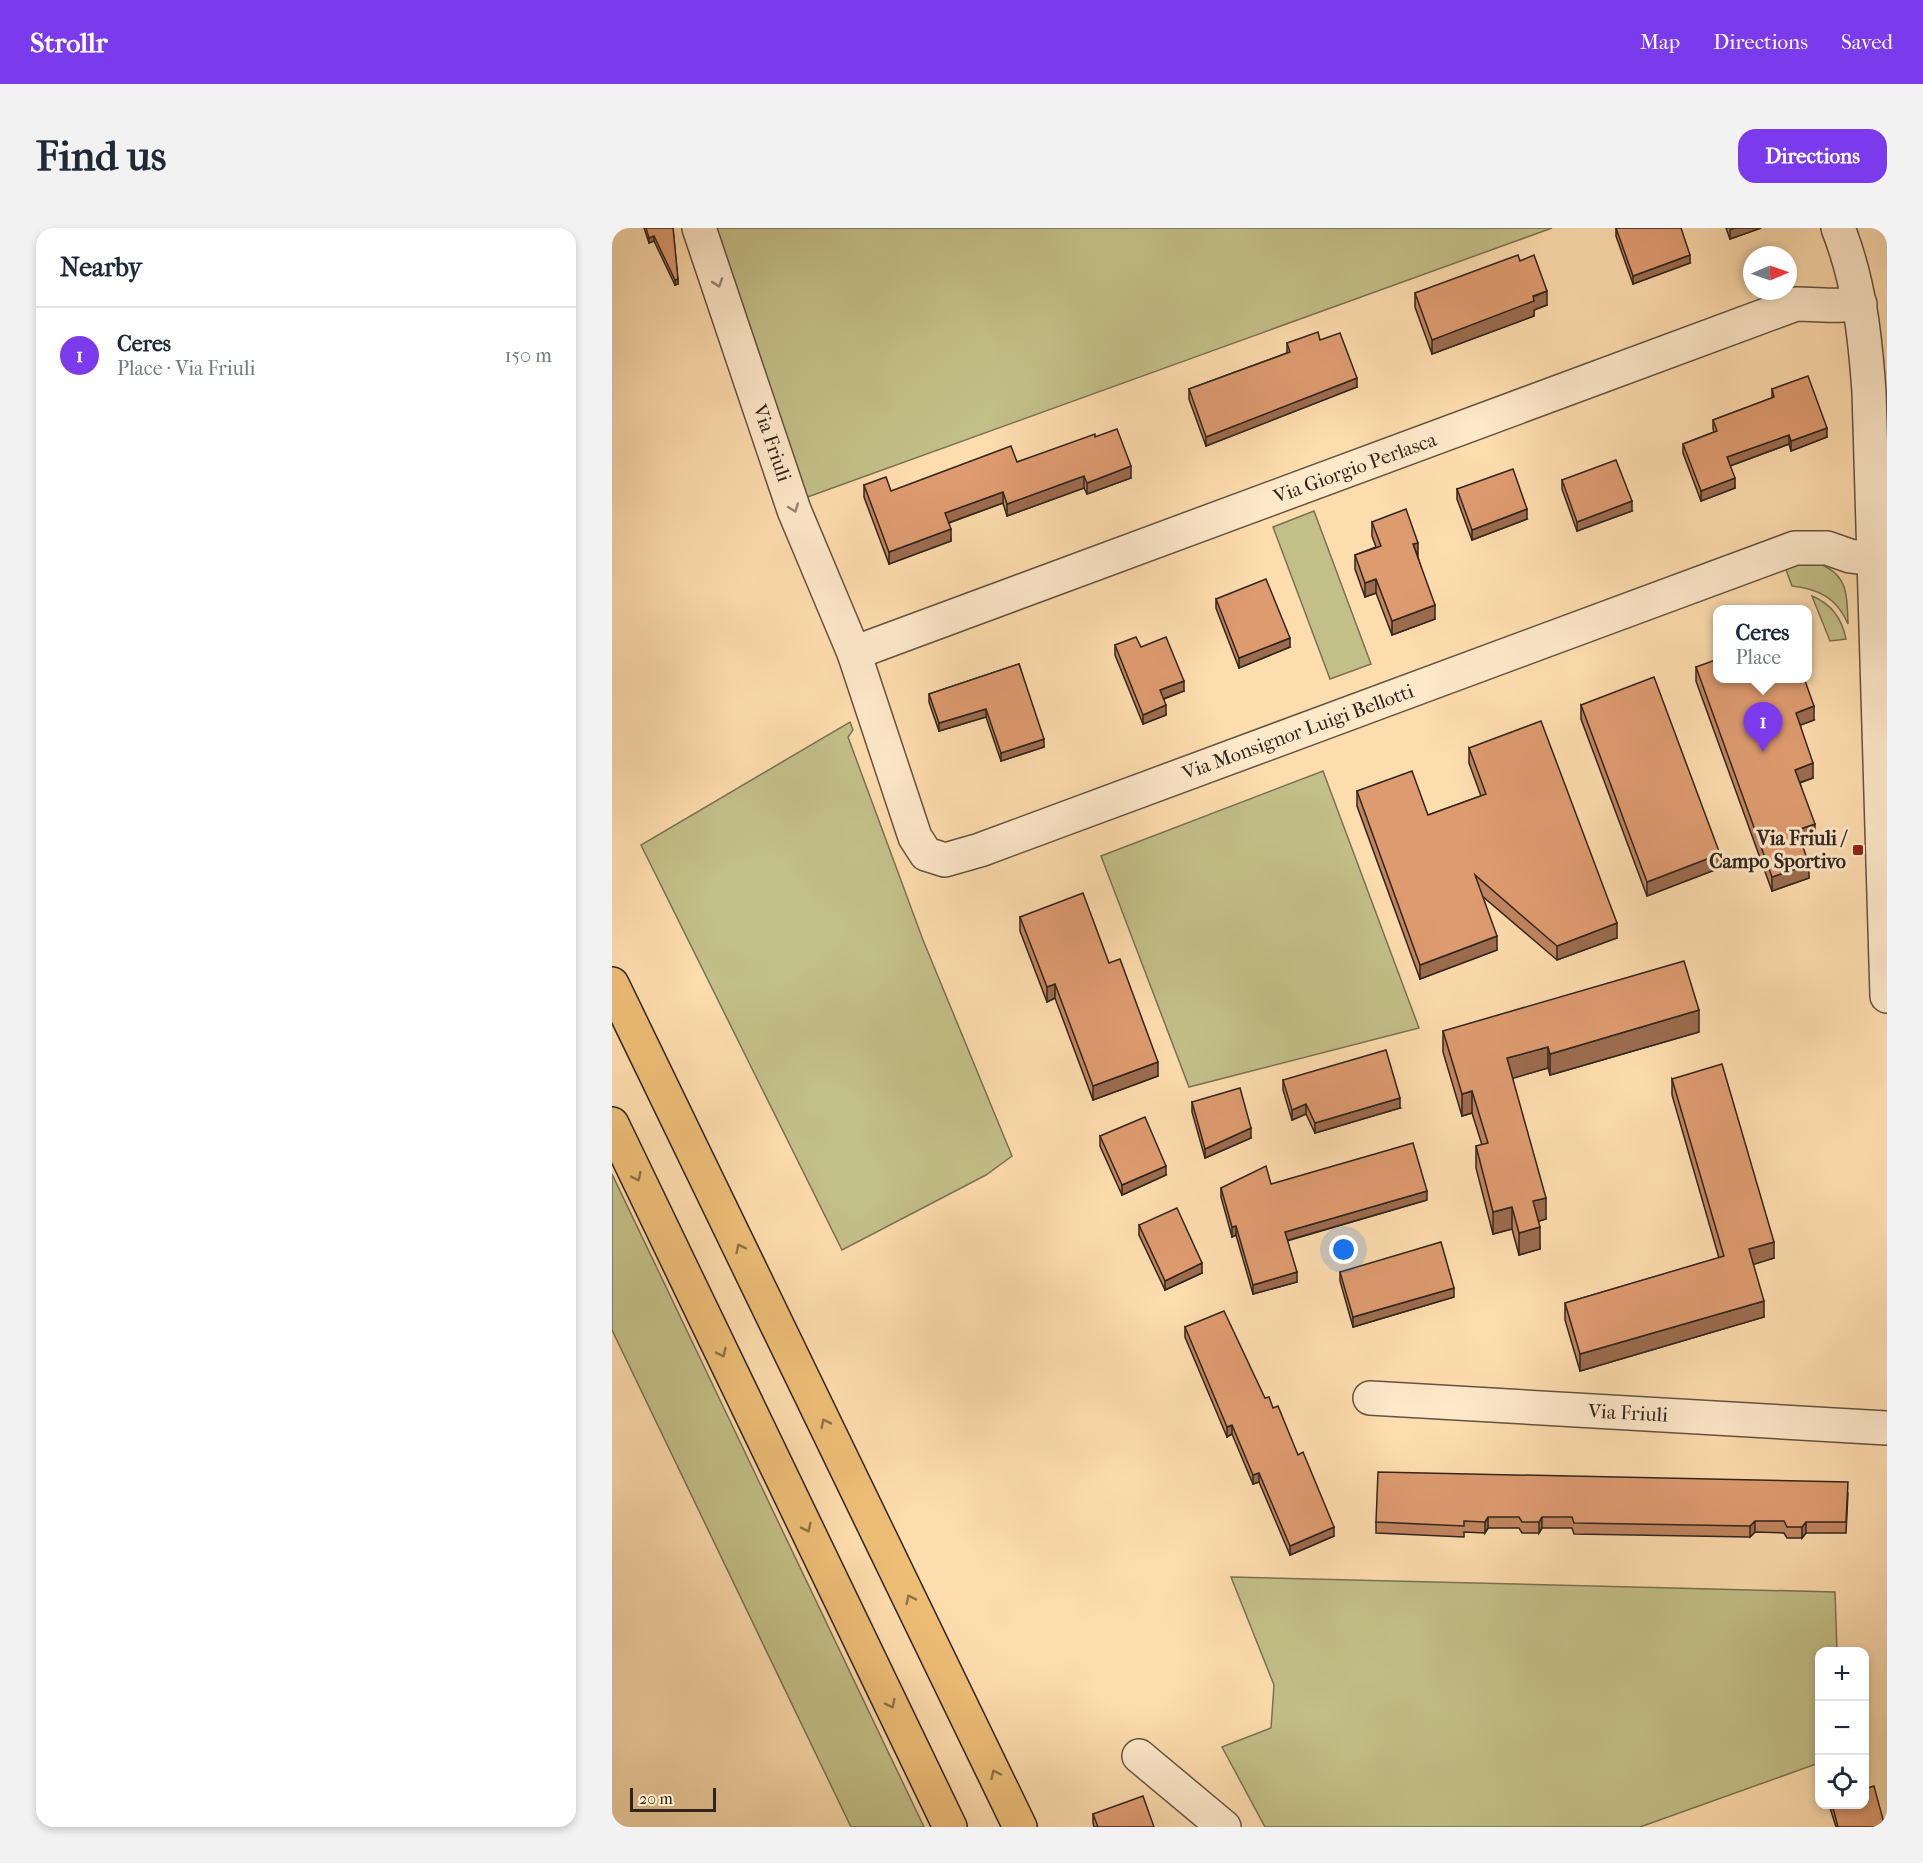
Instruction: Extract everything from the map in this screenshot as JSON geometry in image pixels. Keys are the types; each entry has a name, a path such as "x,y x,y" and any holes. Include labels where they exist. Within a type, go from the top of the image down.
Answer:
{"highway":[{"path":"612,984 1020,1827"},
{"path":"612,1124 950,1827"}],"street":[{"name":"Via Friuli","path":"699,228 794,510 854,653"},
{"path":"1838,228 1851,260 1860,303 1869,392 1887,996"},
{"name":"Via Giorgio Perlasca","path":"854,653 1796,304 1827,303 1842,306 1860,303"},
{"name":"Via Monsignor Luigi Bellotti","path":"854,653 915,837 926,854 945,860 980,850 1796,548 1827,548 1850,556 1873,559"},
{"name":"Via Friuli","path":"1370,1398 1887,1428"},
{"path":"1139,1756 1224,1827"}],"shaded area":[{"path":"707,228 1552,228 802,499"},
{"path":"1314,511 1371,664 1330,679 1273,527"},
{"path":"1812,561 1824,565 1839,577 1843,584 1847,601 1848,624 1833,601 1826,596 1819,592 1792,586 1785,567"},
{"path":"1812,596 1825,603 1835,613 1846,639 1830,641"},
{"path":"850,722 853,730 848,737 923,940 1012,1156 986,1175 842,1250 641,845"},
{"path":"1323,771 1419,1028 1189,1087 1101,856"},
{"path":"612,1174 924,1827 851,1827 612,1330"},
{"path":"1231,1577 1835,1592 1837,1647 1815,1647 1815,1764 1640,1827 1265,1827 1222,1747 1271,1728 1274,1685"}],"building":[{"path":"646,228 673,228 678,279 675,280 654,236 649,238"},
{"path":"1616,228 1681,228 1690,255 1633,276"},
{"path":"1518,255 1520,261 1534,255 1547,291 1533,296 1534,301 1432,340 1415,293"},
{"path":"1318,332 1320,340 1340,333 1357,378 1206,437 1189,389 1290,352 1287,343"},
{"path":"1808,376 1827,428 1791,441 1789,435 1727,457 1735,478 1701,491 1683,444 1717,431 1713,420 1774,397 1772,389"},
{"path":"1117,429 1131,466 1087,483 1084,476 1007,504 1003,492 945,513 951,529 889,552 864,485 886,477 891,491 1011,446 1017,462 1095,434 1095,437"},
{"path":"1616,460 1632,501 1577,522 1562,480"},
{"path":"1513,469 1527,509 1472,530 1457,489"},
{"path":"1406,509 1418,543 1413,544 1435,605 1392,621 1376,579 1365,583 1355,555 1381,546 1372,522"},
{"path":"1266,579 1290,638 1239,658 1216,599"},
{"path":"1136,637 1141,647 1166,637 1184,681 1160,690 1166,705 1143,715 1115,645"},
{"path":"1713,661 1713,683 1806,683 1814,706 1796,713 1813,763 1795,770 1815,824 1797,830 1809,864 1772,877 1696,667"},
{"path":"1019,664 1044,739 1001,753 986,709 939,723 929,694"},
{"path":"1654,677 1720,854 1647,882 1581,705"},
{"path":"1541,721 1617,923 1557,946 1475,875 1497,936 1420,965 1357,791 1412,771 1428,815 1486,794 1469,748"},
{"path":"1083,893 1109,963 1120,959 1158,1062 1093,1086 1055,984 1047,987 1020,917"},
{"path":"1684,961 1699,1010 1550,1054 1548,1047 1507,1058 1546,1198 1533,1201 1540,1227 1519,1233 1512,1207 1493,1212 1476,1146 1488,1143 1472,1091 1462,1094 1443,1031"},
{"path":"1386,1050 1400,1098 1315,1123 1306,1104 1292,1110 1283,1080"},
{"path":"1722,1064 1774,1242 1749,1249 1764,1301 1580,1354 1565,1303 1724,1256 1672,1079"},
{"path":"1240,1088 1251,1128 1205,1149 1192,1102"},
{"path":"1145,1117 1166,1166 1122,1185 1100,1136"},
{"path":"1413,1143 1427,1191 1285,1232 1297,1272 1253,1285 1236,1226 1232,1227 1221,1188 1266,1166 1271,1184"},
{"path":"1177,1208 1202,1263 1165,1281 1139,1225"},
{"path":"1441,1242 1454,1288 1353,1317 1340,1272"},
{"path":"1224,1311 1265,1398 1269,1397 1273,1408 1278,1406 1298,1455 1303,1452 1334,1527 1290,1546 1259,1473 1253,1475 1232,1425 1227,1427 1185,1327"},
{"path":"1378,1472 1848,1482 1846,1522 1806,1522 1802,1527 1787,1527 1784,1521 1755,1521 1750,1526 1574,1523 1572,1517 1542,1517 1539,1522 1522,1522 1519,1517 1488,1517 1485,1522 1464,1521 1464,1526 1376,1522"},
{"path":"1874,1786 1885,1827 1838,1827 1833,1809 1869,1809 1869,1788"},
{"path":"1143,1796 1154,1827 1098,1827 1093,1814"}],"place":[{"name":"Ceres","path":"1763,752"},
{"name":"Via Friuli / Campo Sportivo","path":"1858,850"}]}
